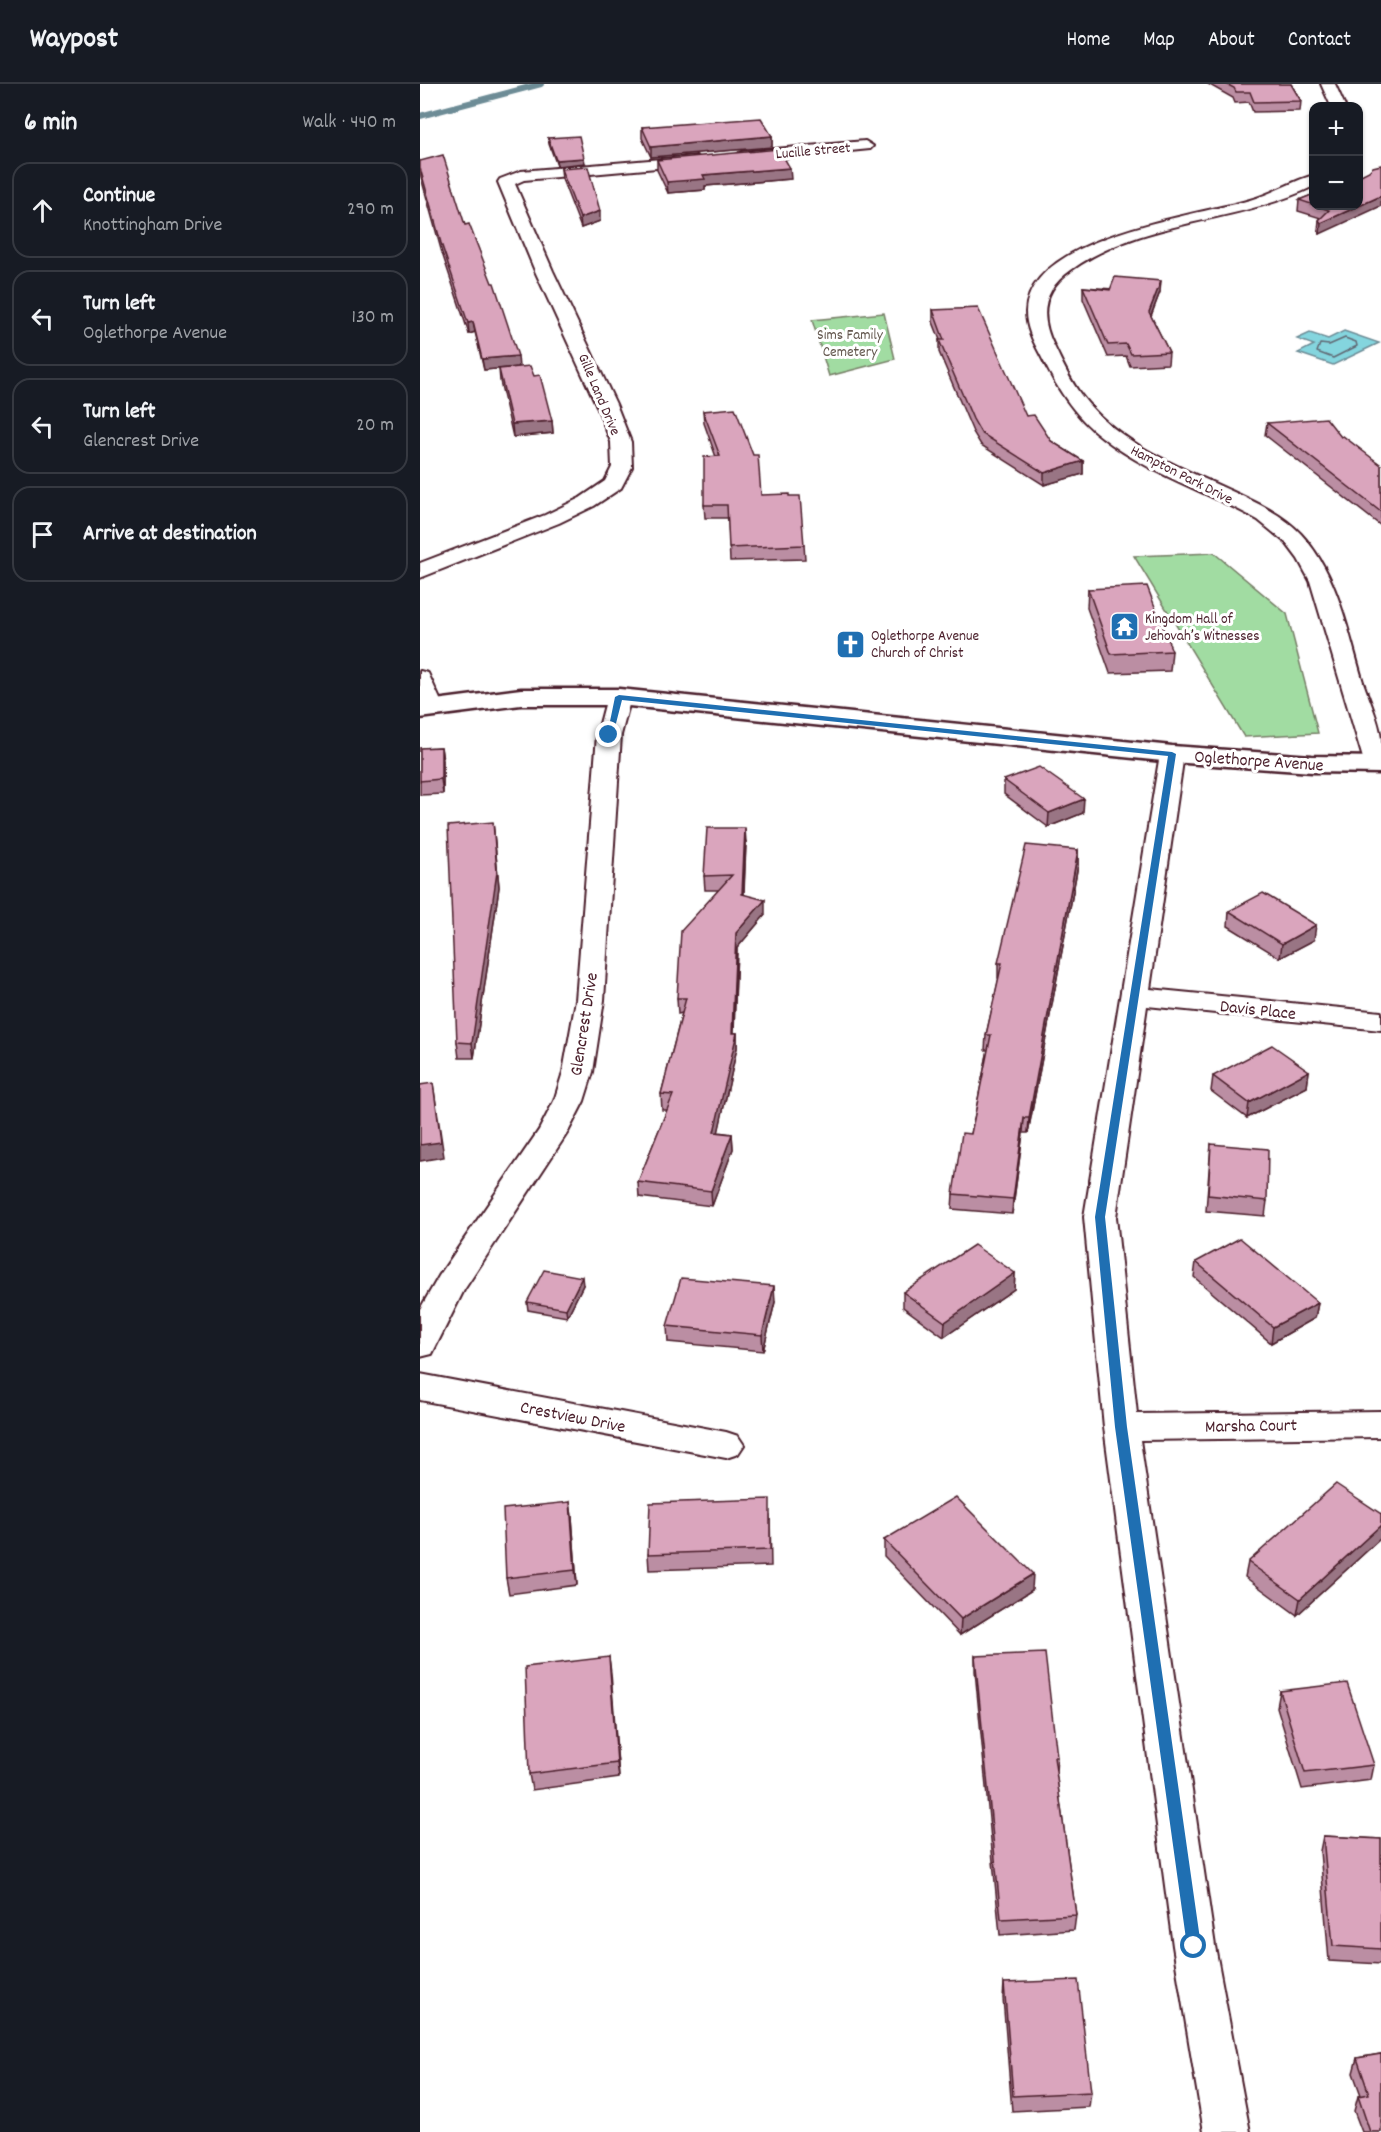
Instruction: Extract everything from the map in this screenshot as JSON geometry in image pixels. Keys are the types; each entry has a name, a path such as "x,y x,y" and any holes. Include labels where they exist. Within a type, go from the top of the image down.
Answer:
{"main road":[{"name":"Oglethorpe Avenue","path":"426,709 521,697 619,697 1172,754 1312,764 1379,765"}],"street":[{"path":"1328,84 1336,102"},
{"name":"Lucille Street","path":"510,179 865,146"},
{"name":"Gille Land Drive","path":"420,572 444,560 552,519 587,502 614,484 622,467 621,442 606,404 505,184 510,179"},
{"name":"Hampton Park Drive","path":"1309,182 1265,200 1140,232 1097,247 1076,258 1047,282 1033,312 1035,326 1068,389 1097,424 1141,455 1257,511 1281,526 1299,544 1322,581 1379,765"},
{"path":"420,678 426,709"},
{"name":"Glencrest Drive","path":"420,1345 431,1318 451,1284 553,1131 569,1101 578,1072 590,1000 609,735 619,697"},
{"path":"1172,754 1100,1217 1121,1427 1194,1946 1227,2132"},
{"name":"Davis Place","path":"1135,996 1381,1021"},
{"name":"Crestview Drive","path":"420,1387 726,1445"},
{"name":"Marsha Court","path":"1121,1427 1381,1424"}],"green space":[{"name":"Sims Family Cemetery","path":"884,313 895,359 829,376 812,320"},
{"path":"1214,553 1287,614 1318,733 1244,737 1134,556"}],"water":[{"path":"1344,331 1379,343 1333,365 1298,353 1314,345 1297,339 1310,333 1328,339"}],"building":[{"path":"1226,84 1291,84 1301,101 1254,102 1250,92 1236,92 1234,88"},
{"path":"761,118 772,136 651,147 642,127"},
{"path":"579,136 584,158 556,160 548,138"},
{"path":"779,149 790,168 703,175 705,179 667,182 657,160"},
{"path":"443,155 465,225 469,224 492,283 494,283 518,356 482,359 473,322 468,323 441,243 420,168 420,161"},
{"path":"1381,165 1381,196 1363,204 1363,174"},
{"path":"588,167 600,211 580,218 561,169"},
{"path":"1309,196 1309,203 1299,200"},
{"path":"1329,210 1350,210 1321,223 1319,220"},
{"path":"1115,277 1161,281 1149,312 1169,352 1131,354 1126,344 1108,345 1083,287 1110,290"},
{"path":"978,308 1026,416 1034,415 1051,441 1083,461 1044,473 981,433 939,340 944,340 933,310"},
{"path":"530,366 534,376 540,375 552,421 512,424 499,369"},
{"path":"735,408 753,455 758,455 761,495 800,496 804,545 729,548 727,505 704,505 704,457 720,456 703,411"},
{"path":"1326,418 1341,437 1343,436 1381,465 1381,512 1267,423"},
{"path":"1147,586 1172,651 1111,654 1088,589"},
{"path":"441,747 441,779 420,781 420,748"},
{"path":"1039,767 1084,799 1049,813 1004,780"},
{"path":"493,822 497,872 472,1043 457,1042 448,826"},
{"path":"707,828 745,828 742,894 765,900 736,933 732,1033 737,1033 714,1132 732,1134 711,1191 638,1182 673,1095 661,1094 686,998 677,998 681,931 732,875 704,876"},
{"path":"1026,845 1078,850 1029,1118 1024,1118 1013,1199 953,1194 962,1133 971,1134 991,1035 986,1035 1002,963 998,963"},
{"path":"1263,893 1316,925 1282,944 1229,911"},
{"path":"1272,1045 1309,1071 1249,1103 1213,1076"},
{"path":"433,1083 441,1142 420,1145 420,1085"},
{"path":"1211,1144 1268,1149 1267,1201 1208,1195"},
{"path":"1240,1238 1318,1303 1273,1327 1196,1262"},
{"path":"974,1245 1015,1273 945,1322 903,1292"},
{"path":"544,1270 582,1277 566,1309 527,1302"},
{"path":"681,1278 774,1286 762,1335 667,1326"},
{"path":"1336,1484 1381,1514 1381,1525 1300,1599 1248,1562"},
{"path":"956,1497 1033,1574 961,1619 884,1540"},
{"path":"770,1499 770,1550 648,1554 650,1503"},
{"path":"570,1502 575,1570 506,1578 503,1509"},
{"path":"1045,1653 1057,1757 1054,1757 1076,1915 1001,1919 975,1656"},
{"path":"609,1657 617,1763 529,1774 525,1667"},
{"path":"1347,1683 1374,1765 1305,1773 1280,1691"},
{"path":"1323,1836 1381,1839 1381,1949 1333,1946"},
{"path":"1078,1980 1091,2092 1013,2096 1004,1983"},
{"path":"1381,2054 1381,2132 1370,2132 1358,2096 1369,2094 1357,2058"}],"waterway":[{"path":"420,116 541,84"}],"place":[{"name":"Kingdom Hall of Jehovah’s Witnesses","path":"1124,627"},
{"name":"Oglethorpe Avenue Church of Christ","path":"850,644"}],"route":[{"path":"609,735 619,697 1172,754 1100,1217 1121,1427 1194,1946"}]}
